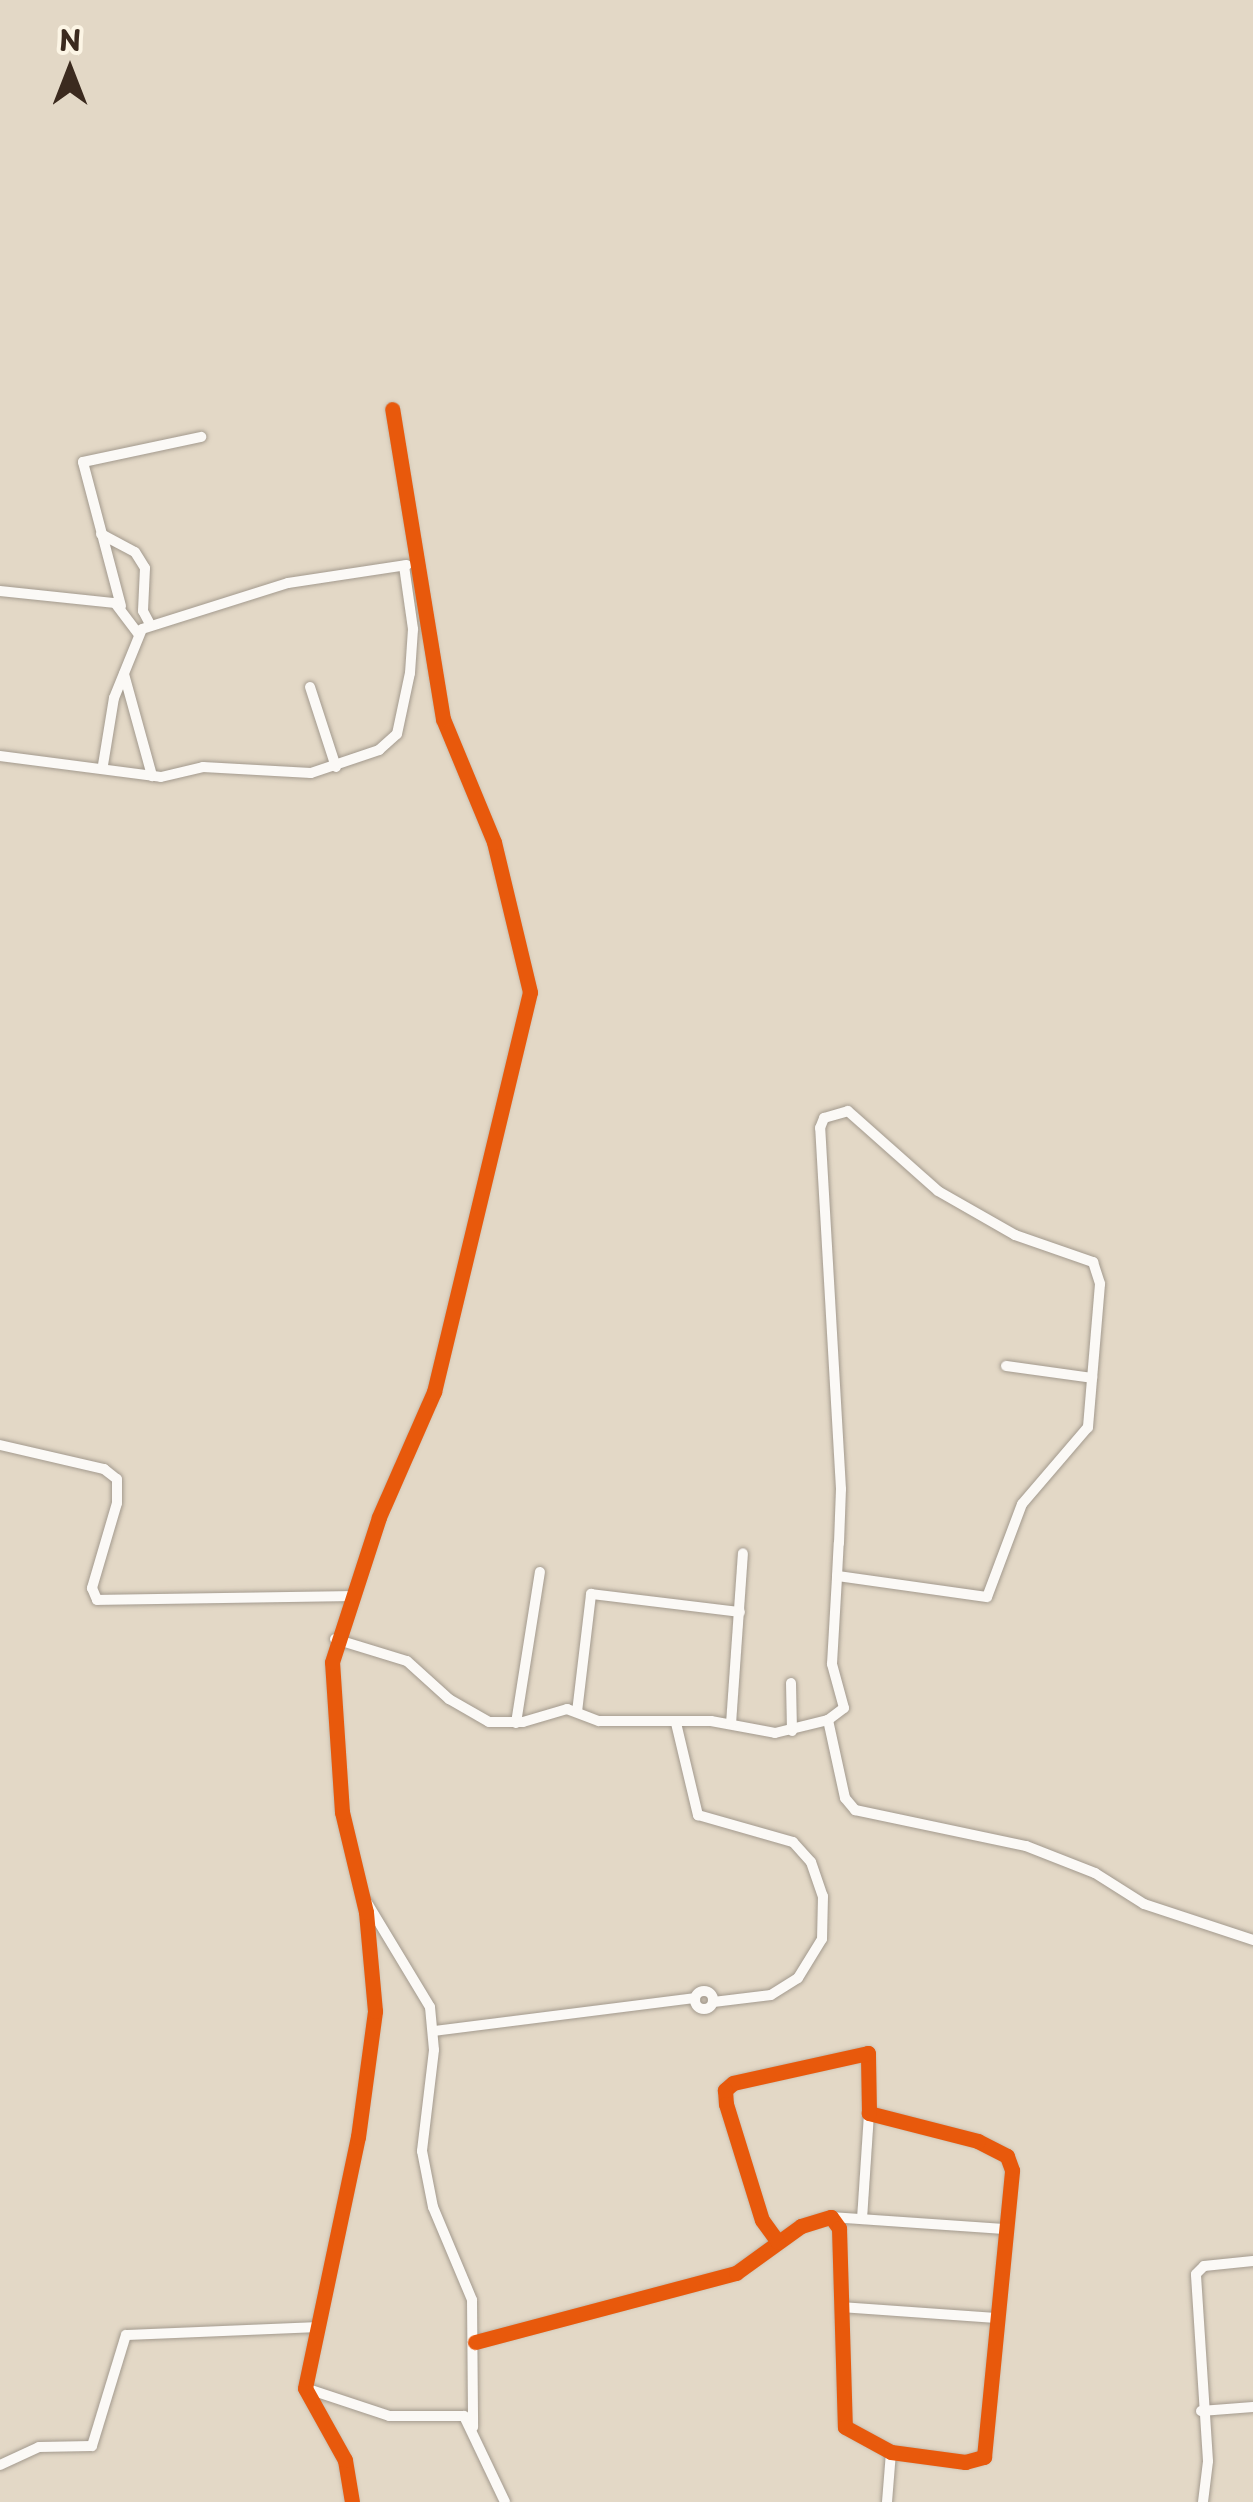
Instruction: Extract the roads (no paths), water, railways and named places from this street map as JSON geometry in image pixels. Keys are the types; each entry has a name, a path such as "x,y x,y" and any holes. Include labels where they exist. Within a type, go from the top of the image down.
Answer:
{"street":[{"path":"352,2502 345,2460 305,2388 314,2327 373,2045 374,1986 360,1892 342,1812 335,1639 434,1392 530,992 494,842 443,718 392,409"},
{"path":"138,633 121,606 83,462 201,437"},
{"path":"101,534 135,552 145,568 143,611 150,624"},
{"path":"103,765 124,668 138,633 150,624 288,583 418,563"},
{"path":"0,756 103,765 152,776 204,767 311,774 389,745 397,734 414,639 404,566"},
{"path":"0,591 121,606"},
{"path":"124,668 152,776"},
{"path":"310,687 336,767"},
{"path":"335,1639 407,1661 479,1717 516,1723 562,1710 599,1721 731,1724 792,1732 828,1720 844,1708 832,1664 836,1576 841,1468 821,1174 824,1118 848,1112 951,1199 1016,1235 1094,1262 1100,1284 1084,1436 1022,1504 987,1597 836,1576"},
{"path":"1006,1366 1092,1378"},
{"path":"0,1445 104,1470 117,1479 117,1503 92,1588 97,1600 350,1596"},
{"path":"731,1724 744,1553"},
{"path":"516,1723 540,1572"},
{"path":"577,1712 591,1594 740,1612"},
{"path":"791,1682 792,1732"},
{"path":"828,1720 845,1798 863,1814 1026,1846 1095,1873 1144,1904 1253,1940"},
{"path":"434,2031 696,1998 702,2008 712,2002 771,1994 798,1978 822,1939 824,1896 812,1862 793,1842 698,1816 676,1723"},
{"path":"360,1892 430,2007 434,2031 425,2174 469,2288 475,2342 474,2427 504,2502"},
{"path":"778,2242 762,2220 726,2087 863,2052 873,2062 862,2218"},
{"path":"831,2217 839,2228 842,2422 890,2452 965,2462 984,2457 1003,2229 1012,2170 997,2148 869,2113"},
{"path":"475,2342 736,2274 812,2219 862,2218 1003,2229"},
{"path":"1203,2502 1208,2460 1196,2274 1204,2266 1253,2261"},
{"path":"842,2307 995,2318"},
{"path":"0,2465 39,2447 92,2446 126,2335 314,2327"},
{"path":"305,2388 390,2416 458,2414 474,2427"},
{"path":"1202,2411 1253,2407"},
{"path":"887,2502 890,2452"}]}
